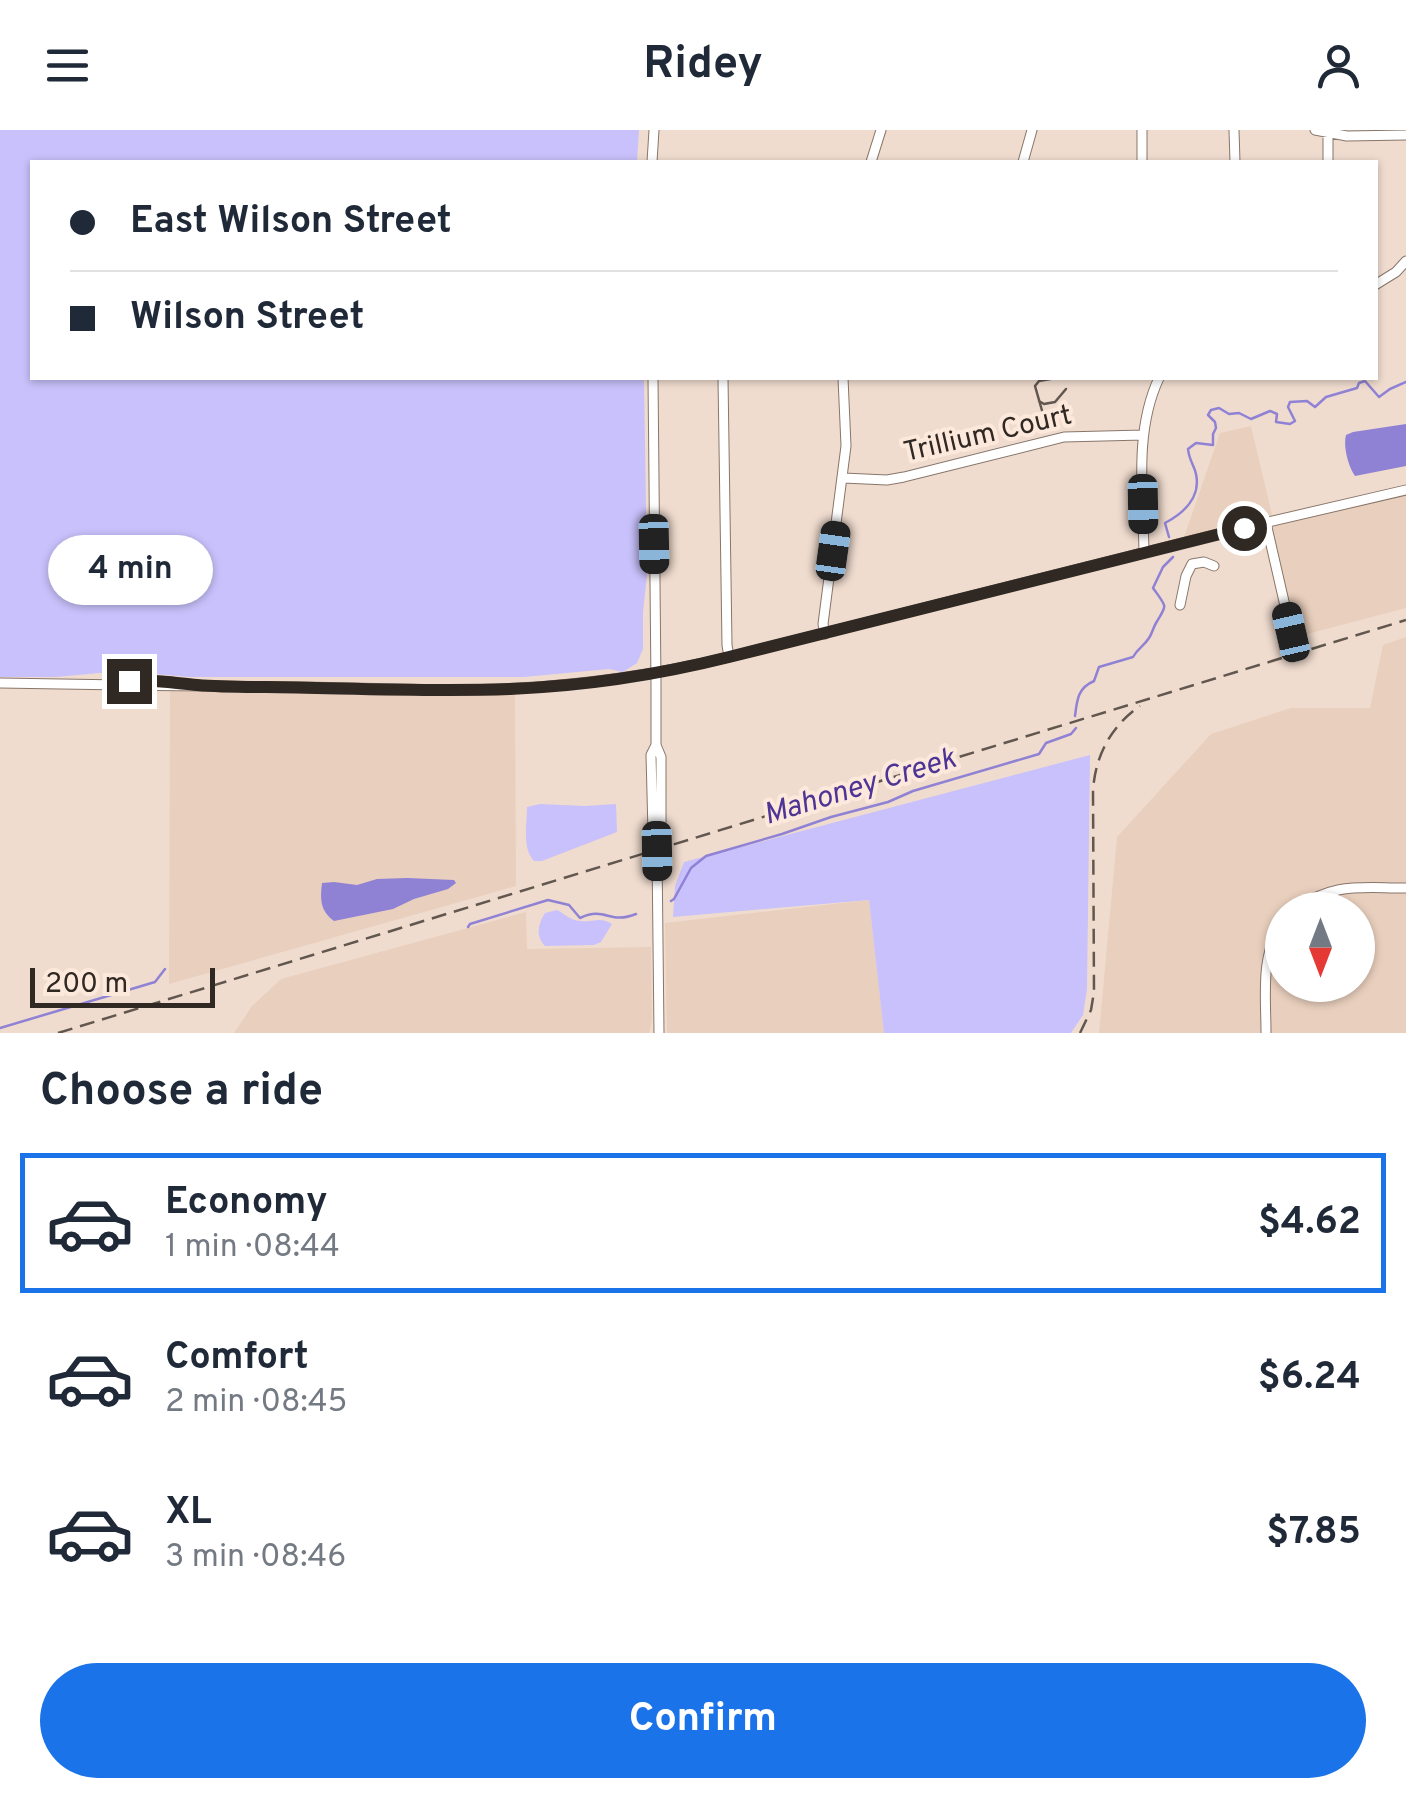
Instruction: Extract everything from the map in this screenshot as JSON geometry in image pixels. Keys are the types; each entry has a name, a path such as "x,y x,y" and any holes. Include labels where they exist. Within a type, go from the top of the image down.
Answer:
{"street":[{"path":"652,160 654,130"},
{"path":"872,160 881,130"},
{"path":"1024,160 1032,130"},
{"path":"1142,130 1142,160"},
{"path":"1234,130 1235,160"},
{"path":"1316,130 1347,136 1406,135"},
{"path":"1328,134 1328,160"},
{"path":"1378,283 1406,261"},
{"path":"653,380 656,745 661,757 661,832 657,841 659,1033"},
{"path":"723,380 729,657"},
{"path":"825,634 847,430 843,380"},
{"path":"1144,552 1143,435 1158,380"},
{"name":"Trillium Court","path":"843,478 904,477 1064,436 1143,435"},
{"path":"0,683 110,685 143,680 200,686 512,688 593,682 729,657 1406,490"},
{"path":"1266,522 1291,632"},
{"path":"1180,605 1192,564 1204,562 1214,566"},
{"path":"1327,892 1342,888 1406,888"},
{"path":"1266,1002 1266,1033"}],"shaded area":[{"path":"0,130 639,130 637,160 30,160 30,380 644,380 647,575 643,649 637,663 623,672 609,669 524,677 189,677 121,671 0,677"},
{"path":"1406,424 1406,466 1355,476 1347,456 1346,435"},
{"path":"1251,426 1273,519 1183,540 1220,433"},
{"path":"1406,493 1406,608 1296,637 1269,527"},
{"path":"1406,637 1406,1033 1099,1033 1117,837 1211,734 1291,708 1370,708 1383,645"},
{"path":"170,691 515,694 516,886 169,984"},
{"path":"1090,755 1087,989 1083,1015 1071,1033 884,1033 869,900 673,917 675,886 684,862"},
{"path":"616,804 617,832 534,861 527,843 527,807"},
{"path":"377,879 456,883 393,909 334,921 324,909 322,883 357,885"},
{"path":"869,900 884,1033 667,1033 665,923"},
{"path":"557,910 576,920 612,924 601,942 594,945 545,946 539,934 541,921 545,913"},
{"path":"526,912 527,949 651,947 649,1033 234,1033 252,1006 281,979"}],"waterway":[{"name":"Mahoney Creek","path":"1169,537 1165,523 1184,509 1196,490 1196,474 1188,449 1196,443 1213,445 1216,428 1208,415 1211,410 1219,408 1251,419 1270,411 1277,414 1276,422 1290,424 1295,421 1288,407 1290,402 1307,401 1315,407 1326,397 1357,388 1365,381 1379,397 1406,382"},
{"name":"Mahoney Creek","path":"1075,716 1079,695 1094,681 1099,667 1133,657 1150,636 1164,606 1153,588 1173,557"},
{"name":"Mahoney Creek","path":"671,901 691,868 706,856 1039,754 1046,743 1071,734 1076,728"},
{"name":"Mahoney Creek","path":"468,927 548,900 569,905 580,918 636,914"},
{"path":"0,1028 155,982 165,969"}],"tram line":[{"path":"1045,380 1035,386 1045,421"},
{"path":"1039,401 1055,402 1066,389"}],"railway":[{"path":"58,1033 1406,620"},
{"path":"1080,1033 1094,992 1094,778 1113,732 1140,706"}],"route":[{"path":"129,681 159,680 200,686 451,689 525,688 612,680 667,672 1244,528"}]}
